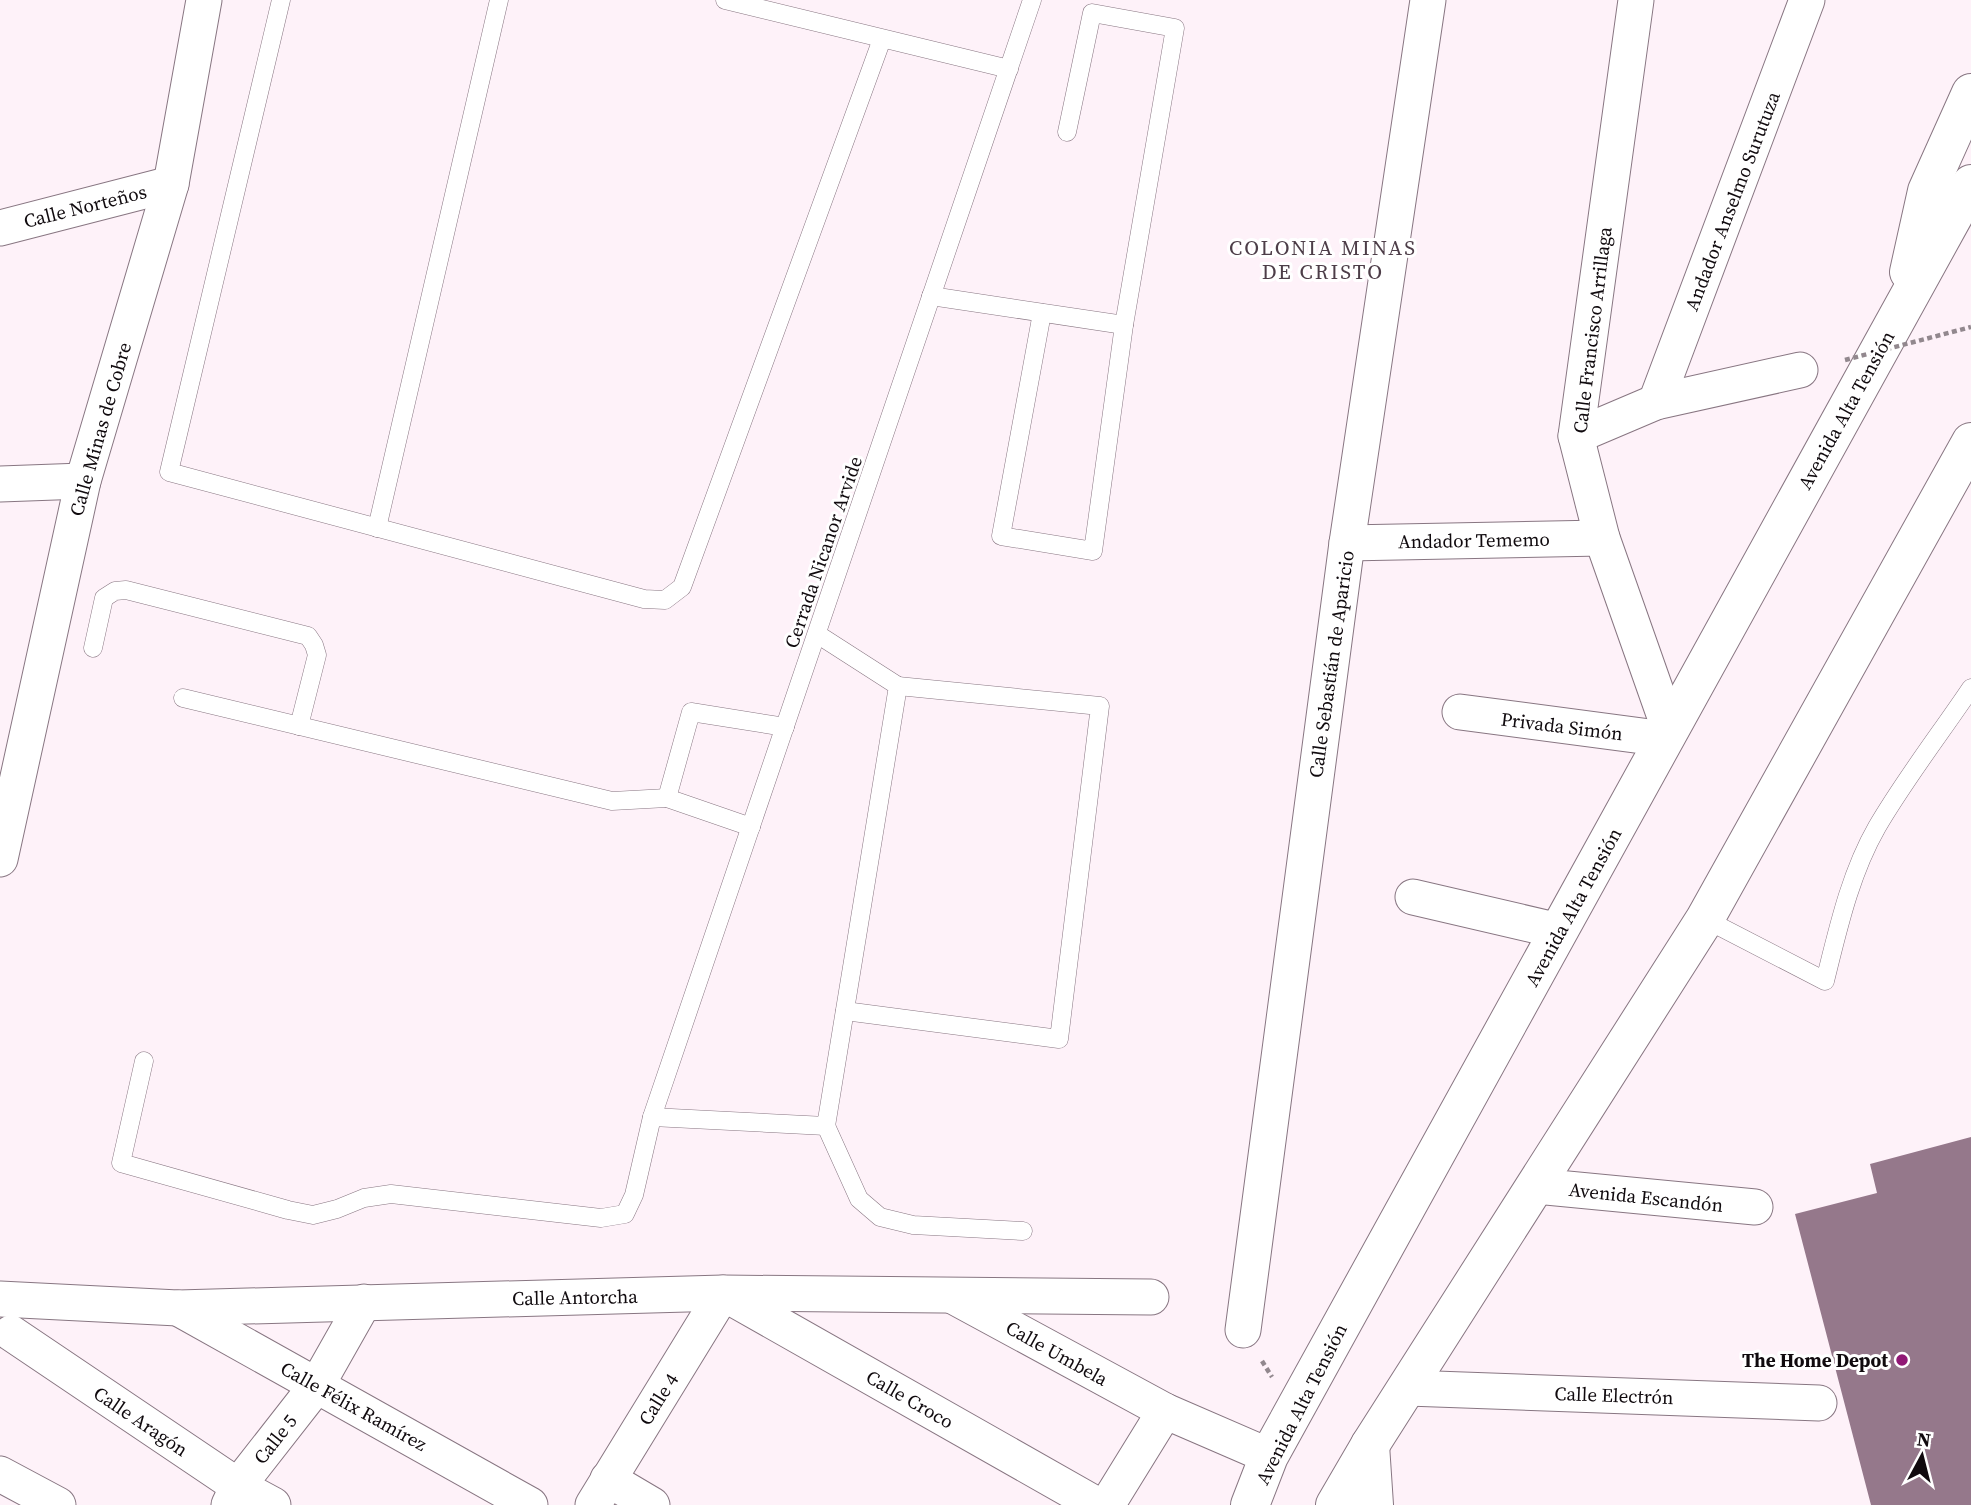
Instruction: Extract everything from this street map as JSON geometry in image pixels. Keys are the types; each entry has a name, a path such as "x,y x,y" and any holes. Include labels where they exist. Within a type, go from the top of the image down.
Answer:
{"main road":[{"name":"Avenida Alta Tensión","path":"1901,312 1927,191 1971,93"},
{"name":"Avenida Alta Tensión","path":"1250,1505 1269,1456 1971,184"},
{"path":"1335,1505 1370,1445 1705,919 1971,442"},
{"path":"1370,1445 1374,1505"}],"street":[{"name":"Calle Minas de Cobre","path":"0,859 83,481 171,184 204,0"},
{"name":"Calle Sebastián de Aparicio","path":"1243,1330 1347,543 1428,0"},
{"name":"Calle Francisco Arrillaga","path":"1636,0 1576,436 1602,538 1667,735"},
{"name":"Andador Anselmo Surutuza","path":"1656,402 1807,0"},
{"name":"Calle Norteños","path":"0,228 171,184"},
{"path":"1576,436 1656,402 1800,370"},
{"path":"0,484 83,481"},
{"name":"Andador Tememo","path":"1347,543 1602,538"},
{"name":"Privada Simón","path":"1460,712 1667,735"},
{"path":"1413,897 1559,931"},
{"name":"Avenida Escandón","path":"1536,1186 1755,1207"},
{"name":"Calle Antorcha","path":"5,1321 178,1308 723,1293 1151,1297"},
{"name":"Calle 4","path":"601,1492 723,1293"},
{"name":"Calle Croco","path":"723,1293 1097,1505"},
{"name":"Calle Umbela","path":"950,1295 1165,1411 1269,1456"},
{"name":"Calle 5","path":"234,1495 317,1385 364,1302"},
{"name":"Calle Félix Ramírez","path":"178,1308 530,1505"},
{"name":"Calle Aragón","path":"5,1321 234,1495 273,1505"},
{"name":"Calle Electrón","path":"1408,1388 1819,1403"},
{"path":"1107,1505 1165,1411"},
{"path":"0,1474 58,1505"},
{"path":"601,1492 652,1505"}],"lane":[{"path":"281,0 169,472 644,599 665,600 682,587 882,39"},
{"path":"377,528 499,0"},
{"path":"724,0 1009,69"},
{"name":"Cerrada Nicanor Arvide","path":"144,1061 121,1163 313,1215 364,1198 391,1194 601,1217 625,1214 634,1195 652,1117 1032,0"},
{"path":"1042,313 1001,536 1093,551 1124,324 1175,28 1092,13 1067,132"},
{"path":"931,296 1124,324"},
{"path":"93,648 104,598 115,591 127,590 308,636 317,655 299,726"},
{"path":"817,634 898,686 1100,706 1059,1039 845,1011"},
{"path":"898,686 825,1126 859,1199 880,1216 913,1225 1023,1231"},
{"path":"1705,919 1825,981 1844,906 1877,828 1971,688"},
{"path":"183,698 612,801 667,799 751,827"},
{"path":"667,799 691,712 785,727"},
{"path":"652,1117 825,1126"}],"path":[{"path":"1845,360 1971,327"},
{"path":"1243,1330 1293,1413"}],"building":[{"name":"The Home Depot","path":"1971,1137 1971,1505 1871,1505 1795,1214 1877,1193 1870,1164"}],"place":[{"name":"The Home Depot","path":"1902,1360"}],"district":[{"name":"COLONIA MINAS DE CRISTO","path":"1323,260"}]}
